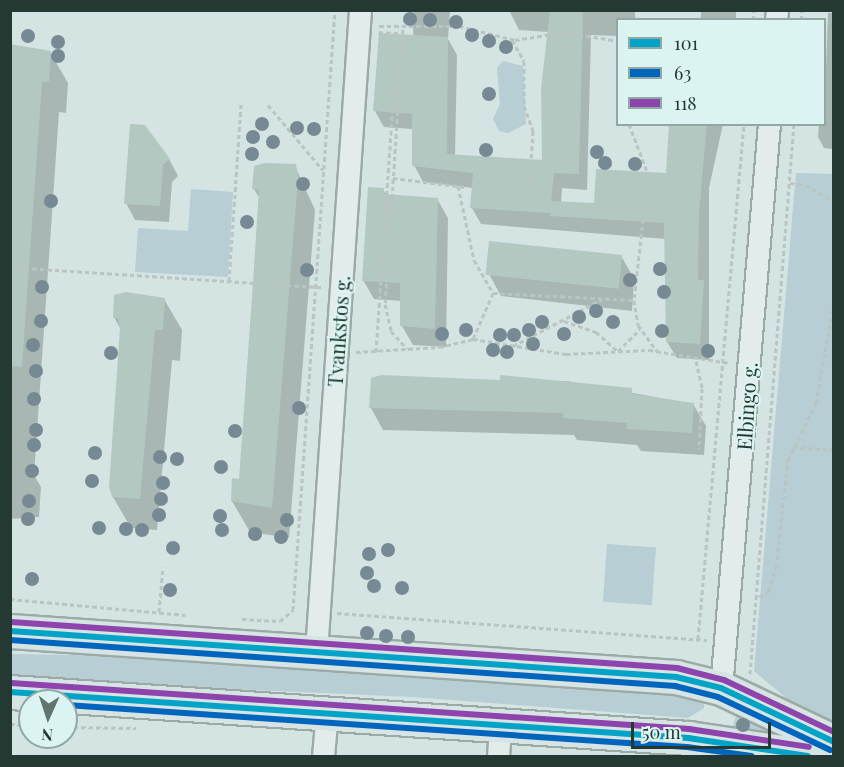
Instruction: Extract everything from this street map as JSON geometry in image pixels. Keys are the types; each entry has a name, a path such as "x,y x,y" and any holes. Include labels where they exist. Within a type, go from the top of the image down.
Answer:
{"main road":[{"path":"10,631 676,677 721,687 834,742"},
{"path":"658,736 712,721 721,687"},
{"path":"10,692 327,712 499,741 658,736 808,756"}],"street":[{"name":"Tvankstos g.","path":"316,652 360,10"},
{"name":"Elbingo g.","path":"721,687 769,126"},
{"path":"323,756 327,712"}],"path":[{"path":"293,610 335,10"},
{"path":"376,352 398,33 373,31 373,24 403,29 416,23 459,26 512,40 564,32 616,40"},
{"path":"403,29 385,304 391,331 407,350"},
{"path":"512,40 524,61 524,106 533,131 529,191"},
{"path":"229,282 241,104"},
{"path":"268,105 323,171"},
{"path":"630,126 648,174 634,300 640,329 658,352"},
{"path":"698,639 744,126"},
{"path":"234,619 280,621 293,610 749,643 794,126"},
{"path":"393,178 464,187"},
{"path":"789,183 806,185 834,202"},
{"path":"458,186 474,260 493,292"},
{"path":"10,267 341,289"},
{"path":"493,292 634,300"},
{"path":"473,339 493,292"},
{"path":"513,346 604,298"},
{"path":"759,597 769,591 776,567 793,447 816,403 834,302"},
{"path":"564,321 596,332 618,351"},
{"path":"618,351 640,329"},
{"path":"337,351 407,350 473,339 566,354 618,351 658,352 696,361 749,364"},
{"path":"696,361 702,388 699,449"},
{"path":"793,447 834,450"},
{"path":"159,612 163,567"},
{"path":"10,599 190,616"}],"shaded area":[{"path":"503,61 523,66 526,124 508,133 499,131 493,119 500,104 497,68"},
{"path":"796,173 833,174 833,728 806,715 754,671"},
{"path":"191,189 233,192 228,277 135,272 138,228 188,231"},
{"path":"607,544 656,547 652,605 603,602"},
{"path":"10,654 190,657 647,685 704,700 704,708 688,718 413,697 11,679"},
{"path":"738,709 833,750 732,729"}],"building":[{"path":"550,10 583,10 579,174 554,173 551,201 594,203 596,169 666,173 669,126 707,126 699,213 698,280 704,280 700,344 666,342 664,223 550,216 550,213 470,208 473,173 412,166 412,114 373,111 379,33 448,37 447,154 542,160 541,89"},
{"path":"10,44 51,51 49,82 42,82 22,367 10,366"},
{"path":"130,124 145,125 170,159 163,165 160,206 124,204"},
{"path":"265,163 296,164 298,178 272,508 231,501 232,478 239,479 252,297 259,190 252,189 254,166"},
{"path":"368,187 384,188 384,194 438,198 435,329 400,326 400,283 362,281"},
{"path":"489,241 622,255 619,289 485,275"},
{"path":"126,292 165,298 163,330 155,330 140,499 112,497 109,487 120,328 118,318 113,318 114,295"},
{"path":"381,375 500,380 500,375 632,388 632,394 694,403 692,433 626,429 627,423 563,418 563,413 369,408 371,378"}],"transit line":[{"name":"118","path":"11,622 677,668 724,680 834,732"},
{"name":"101","path":"10,631 676,677 721,688 834,742"},
{"name":"63","path":"10,640 675,686 718,697 830,750"},
{"name":"118","path":"11,683 689,729 809,747"},
{"name":"101","path":"10,692 688,738 808,756"},
{"name":"63","path":"78,706 687,747 751,756"}]}
